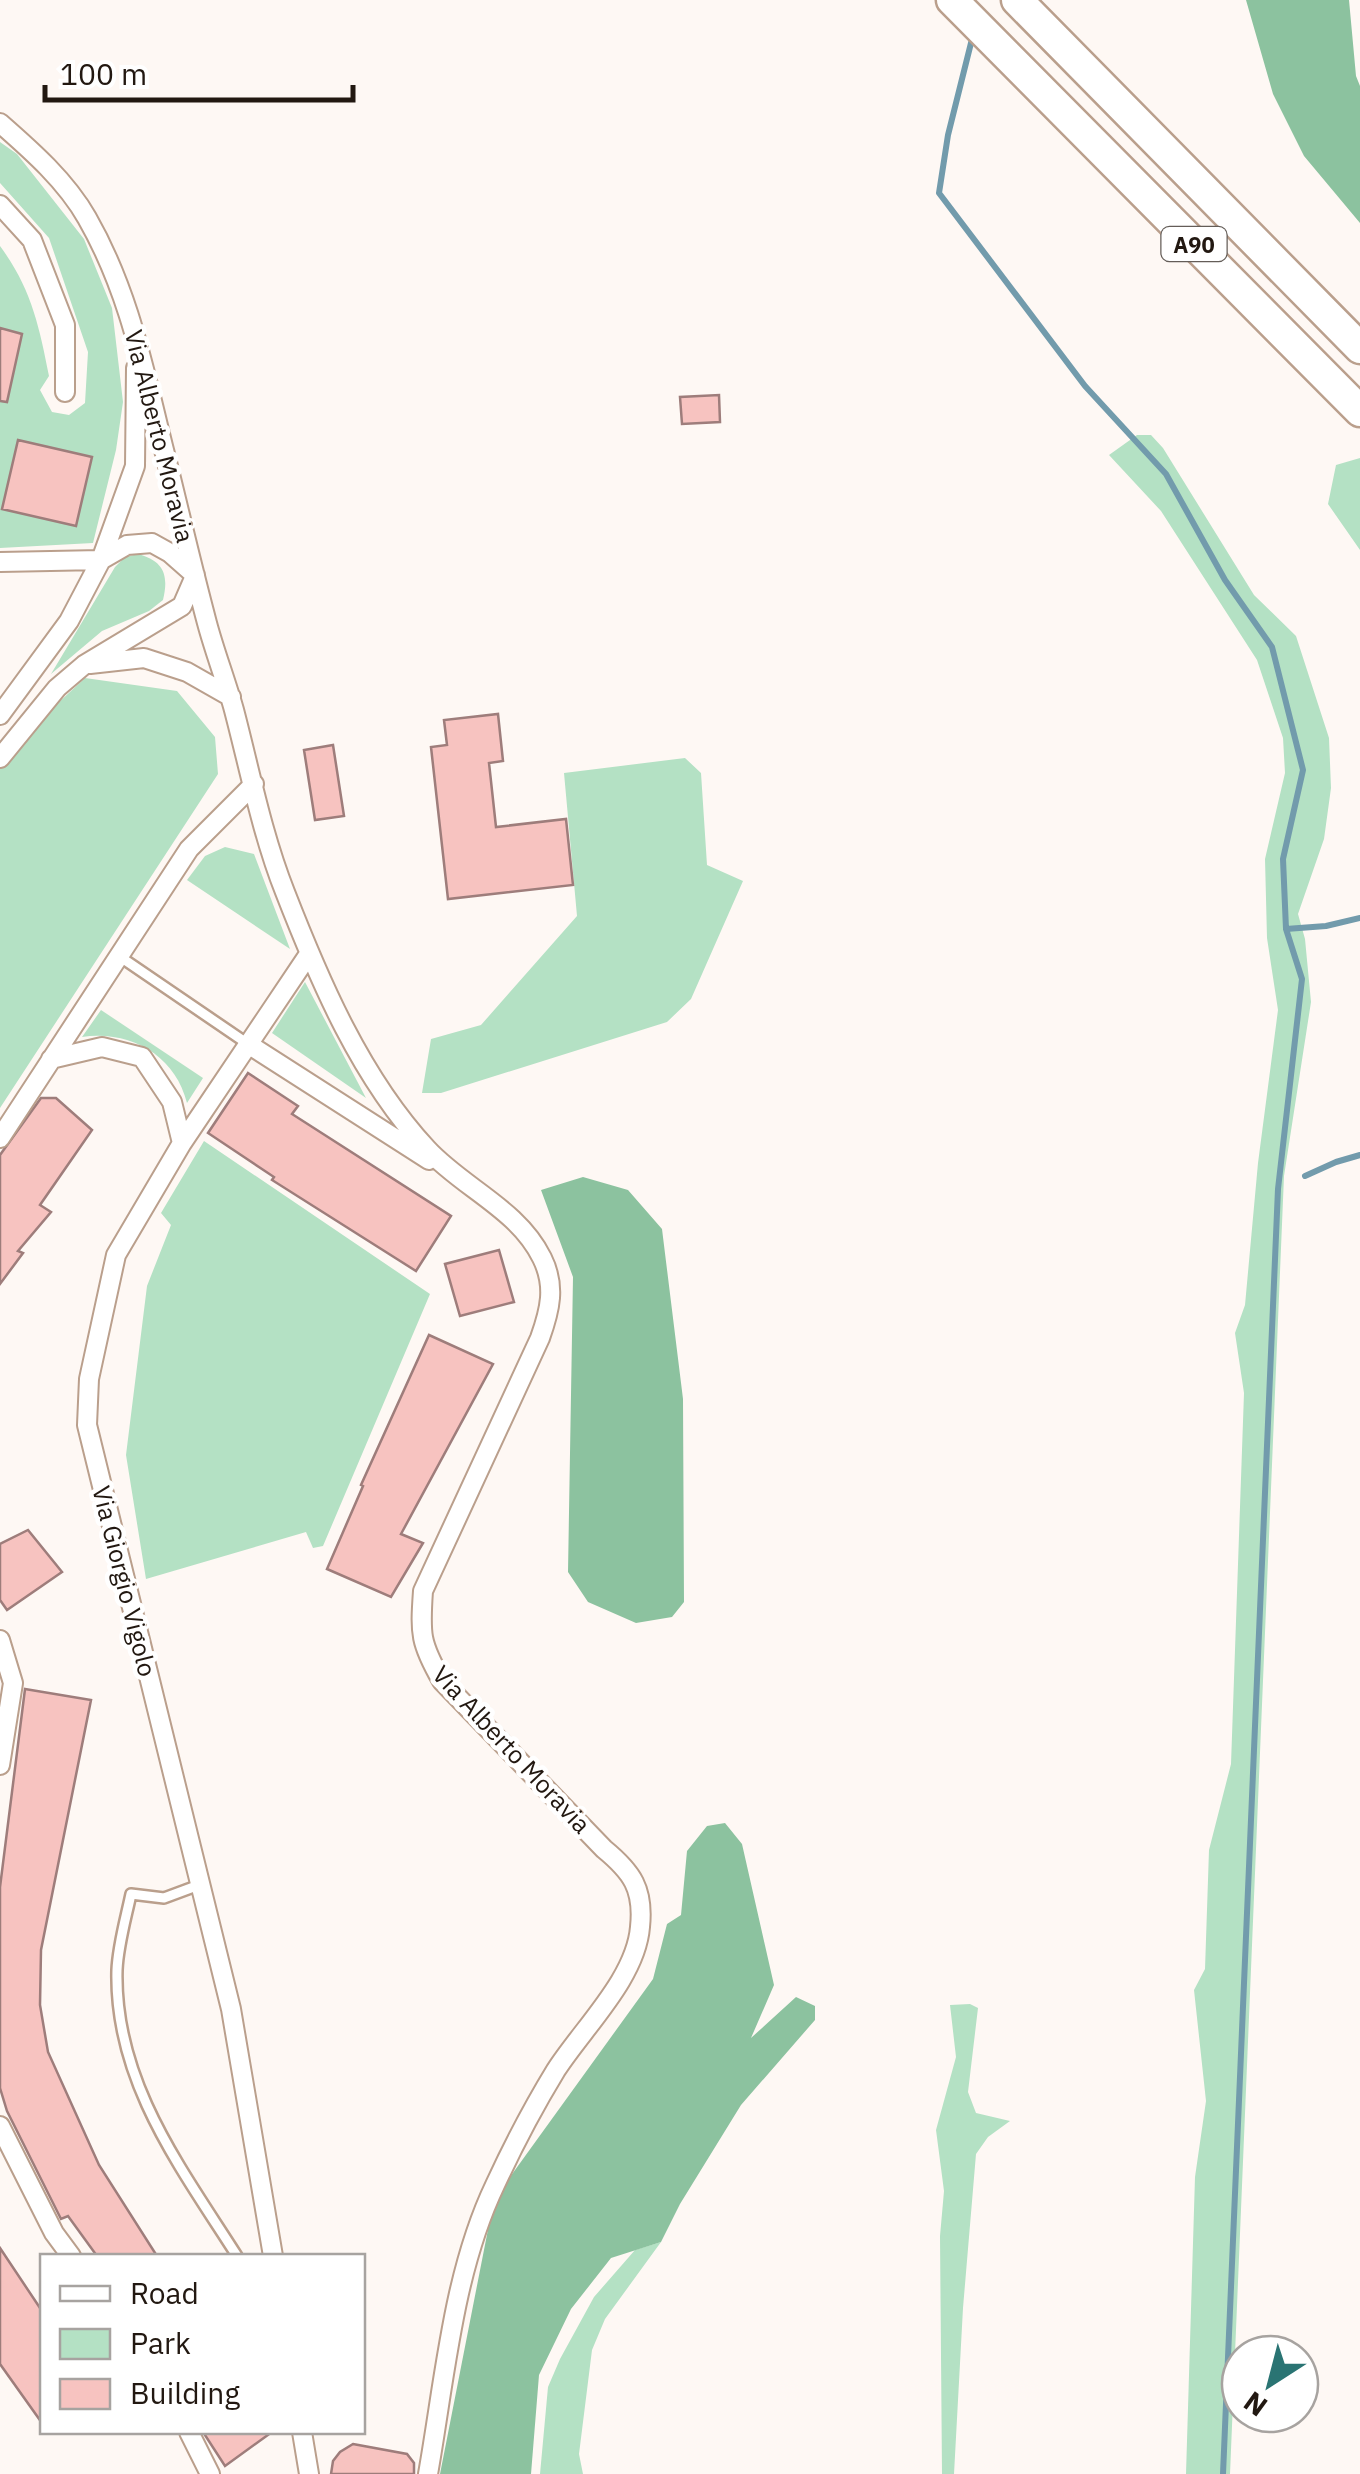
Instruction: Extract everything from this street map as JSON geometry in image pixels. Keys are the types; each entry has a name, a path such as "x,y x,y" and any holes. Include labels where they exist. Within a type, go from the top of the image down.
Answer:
{"highway":[{"name":"A90","path":"952,0 1360,412"},
{"name":"A90","path":"1016,0 1360,348"}],"street":[{"name":"Via Alberto Moravia","path":"0,123 39,156 86,215 126,299 195,576 273,862 309,954 356,1049 398,1115 459,1179 508,1215 533,1242 550,1277 552,1296 540,1338 423,1591 420,1632 442,1681 604,1849 629,1870 638,1890 640,1929 624,1974 556,2070 495,2185 476,2233 463,2281 428,2474"},
{"path":"0,205 32,240 65,325 65,392"},
{"path":"0,715 70,621 101,560 135,466 136,342"},
{"path":"0,562 101,560 127,545 152,544 195,576 182,606 84,665 57,688 0,758"},
{"path":"84,665 144,658 187,672 231,697"},
{"path":"0,1138 189,849 254,784"},
{"name":"Via Giorgio Vigolo","path":"274,2254 231,2009 88,1425 89,1380 116,1255 182,1143 309,954"},
{"path":"248,1044 459,1179"},
{"path":"51,1059 102,1047 142,1057 172,1102 182,1143"},
{"path":"0,1640 13,1682 0,1766"},
{"path":"0,2126 54,2233 70,2254"},
{"path":"190,2434 210,2474"},
{"path":"302,2434 309,2474"}],"lane":[{"path":"119,956 248,1044"},
{"path":"202,1884 164,1898 131,1894 117,1968 122,2030 155,2126 236,2254"}],"green space":[{"path":"1246,0 1349,0 1360,86 1360,223 1304,156 1273,94"},
{"path":"0,142 17,154 84,239 112,308 123,402 116,450 93,543 0,548 0,246 32,308 49,376 40,390 52,412 69,415 85,403 88,352 49,238 0,183"},
{"path":"1137,435 1151,435 1163,448 1254,595 1296,636 1329,738 1331,788 1324,839 1298,914 1305,939 1311,1002 1284,1176 1236,2334 1220,2334 1220,2434 1232,2434 1230,2474 1186,2474 1195,2177 1206,2101 1194,1990 1205,1969 1209,1850 1231,1764 1244,1393 1235,1333 1245,1305 1278,1010 1267,938 1265,859 1285,773 1283,738 1257,660 1161,511 1109,455"},
{"path":"1360,458 1360,550 1328,504 1336,465"},
{"path":"138,554 154,561 162,570 163,600 149,611 102,631 51,674 115,567 125,557"},
{"path":"85,678 177,691 215,737 218,774 0,1108 0,757"},
{"path":"685,758 701,773 707,865 743,881 691,999 667,1022 441,1093 422,1093 431,1039 481,1025 577,916 564,773"},
{"path":"225,847 254,854 290,949 187,880 205,856"},
{"path":"305,982 366,1098 272,1033"},
{"path":"101,1010 203,1078 187,1103 172,1071 148,1049 117,1038 82,1037"},
{"path":"204,1141 430,1294 323,1546 313,1548 306,1532 146,1579 126,1455 147,1286 171,1225 161,1213"},
{"path":"583,1177 628,1190 662,1229 683,1399 684,1602 672,1617 636,1623 588,1602 568,1572 573,1277 541,1190"},
{"path":"725,1823 742,1844 774,1985 751,2038 796,1997 815,2006 815,2020 741,2105 661,2242 611,2258 571,2309 539,2375 531,2474 440,2474 494,2199 653,1979 667,1924 681,1915 687,1851 707,1826"},
{"path":"970,2004 978,2008 968,2092 976,2113 1010,2121 988,2137 976,2154 954,2474 942,2474 940,2236 944,2191 936,2130 956,2057 950,2005"},
{"path":"661,2242 605,2319 592,2350 579,2454 583,2474 540,2474 548,2387 560,2359 594,2297 635,2250"}],"building":[{"path":"0,328 22,334 7,402 0,401"},
{"path":"719,395 720,422 682,424 680,397"},
{"path":"18,440 92,457 76,526 2,509"},
{"path":"498,714 503,761 489,763 496,827 566,819 573,885 448,899 431,747 447,745 444,720"},
{"path":"333,745 344,816 315,820 304,750"},
{"path":"248,1073 298,1106 292,1114 451,1216 416,1271 272,1180 274,1177 208,1133"},
{"path":"41,1098 56,1098 92,1130 40,1205 51,1212 18,1251 23,1253 0,1284 0,1155"},
{"path":"499,1250 514,1302 460,1316 445,1264"},
{"path":"429,1335 493,1364 401,1534 423,1543 391,1597 327,1569"},
{"path":"28,1530 62,1572 7,1610 0,1600 0,1544"},
{"path":"25,1689 91,1700 41,1950 40,2005 48,2052 99,2165 156,2254 96,2254 68,2216 61,2219 7,2111 0,2088 0,1887"},
{"path":"0,2248 40,2308 40,2420 0,2364"},
{"path":"204,2434 269,2434 225,2466"},
{"path":"353,2444 407,2454 414,2463 414,2474 331,2474 333,2461"}],"waterway":[{"path":"973,35 948,135 939,193 1085,386 1166,474 1225,580 1272,647 1303,770 1283,859 1286,929 1302,979 1278,1189 1223,2474"},
{"path":"1286,929 1360,918"},
{"path":"1305,1176 1360,1155"}]}
